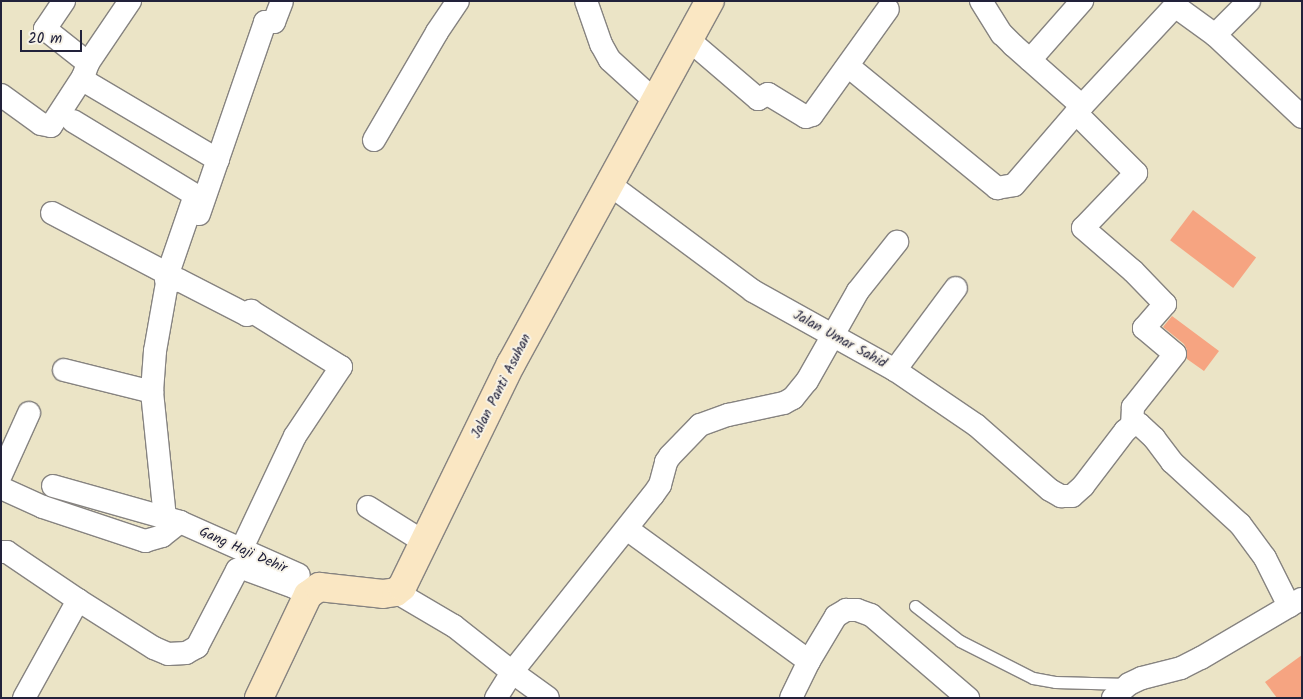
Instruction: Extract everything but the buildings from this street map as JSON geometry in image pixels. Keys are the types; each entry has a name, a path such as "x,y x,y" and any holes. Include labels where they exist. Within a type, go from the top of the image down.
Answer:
{"street":[{"path":"64,1 45,29 86,70 88,83 218,160"},
{"path":"1,95 41,124 52,126 130,1"},
{"path":"170,279 204,201 265,22 274,22 282,1"},
{"path":"374,140 437,32 458,1"},
{"path":"586,1 601,44 610,60 655,101"},
{"name":"Jalan Panti Asuhan","path":"396,592 406,580 511,364 710,1"},
{"path":"981,1 1002,34 1079,109 1136,173 1082,228 1132,271 1165,304 1144,328 1175,354 1133,407 1132,425 1138,424 1154,438 1172,462 1240,524 1295,602 1201,658 1181,668 1142,678 1121,691"},
{"path":"1030,60 1082,1"},
{"path":"1215,35 1249,1"},
{"path":"848,66 997,188 1014,185 1079,109 1177,4 1299,108"},
{"path":"689,40 758,99 768,94 806,117 812,114 888,9"},
{"path":"1,488 42,507 145,541 162,536 172,520 152,392 155,351 170,279 196,195 73,121"},
{"name":"Jalan Umar Sahid","path":"608,184 754,291 894,370 976,425 1050,490 1068,497 1072,496 1083,486 1132,425"},
{"path":"52,213 170,279 179,280 247,315 251,311 341,367 295,436 242,548"},
{"path":"496,698 512,672 660,485 666,462 700,425 728,415 784,403 793,398 807,381 858,291 897,242"},
{"path":"894,370 956,288"},
{"path":"64,370 152,392"},
{"path":"1,475 29,413"},
{"name":"Gang Haji Dehir","path":"53,486 172,520 242,548 309,579 313,591"},
{"path":"368,506 424,542"},
{"path":"627,529 809,661"},
{"path":"1,552 6,552 78,600 168,654 186,653 197,648 237,570 242,568 294,587 313,591 383,594 396,592 454,626 548,698"},
{"path":"259,698 313,591"},
{"path":"24,698 78,600"},
{"path":"791,698 809,661 836,616 846,610 857,610 871,615 968,698"}],"lane":[{"path":"915,606 960,641 1033,678 1121,691"}]}
